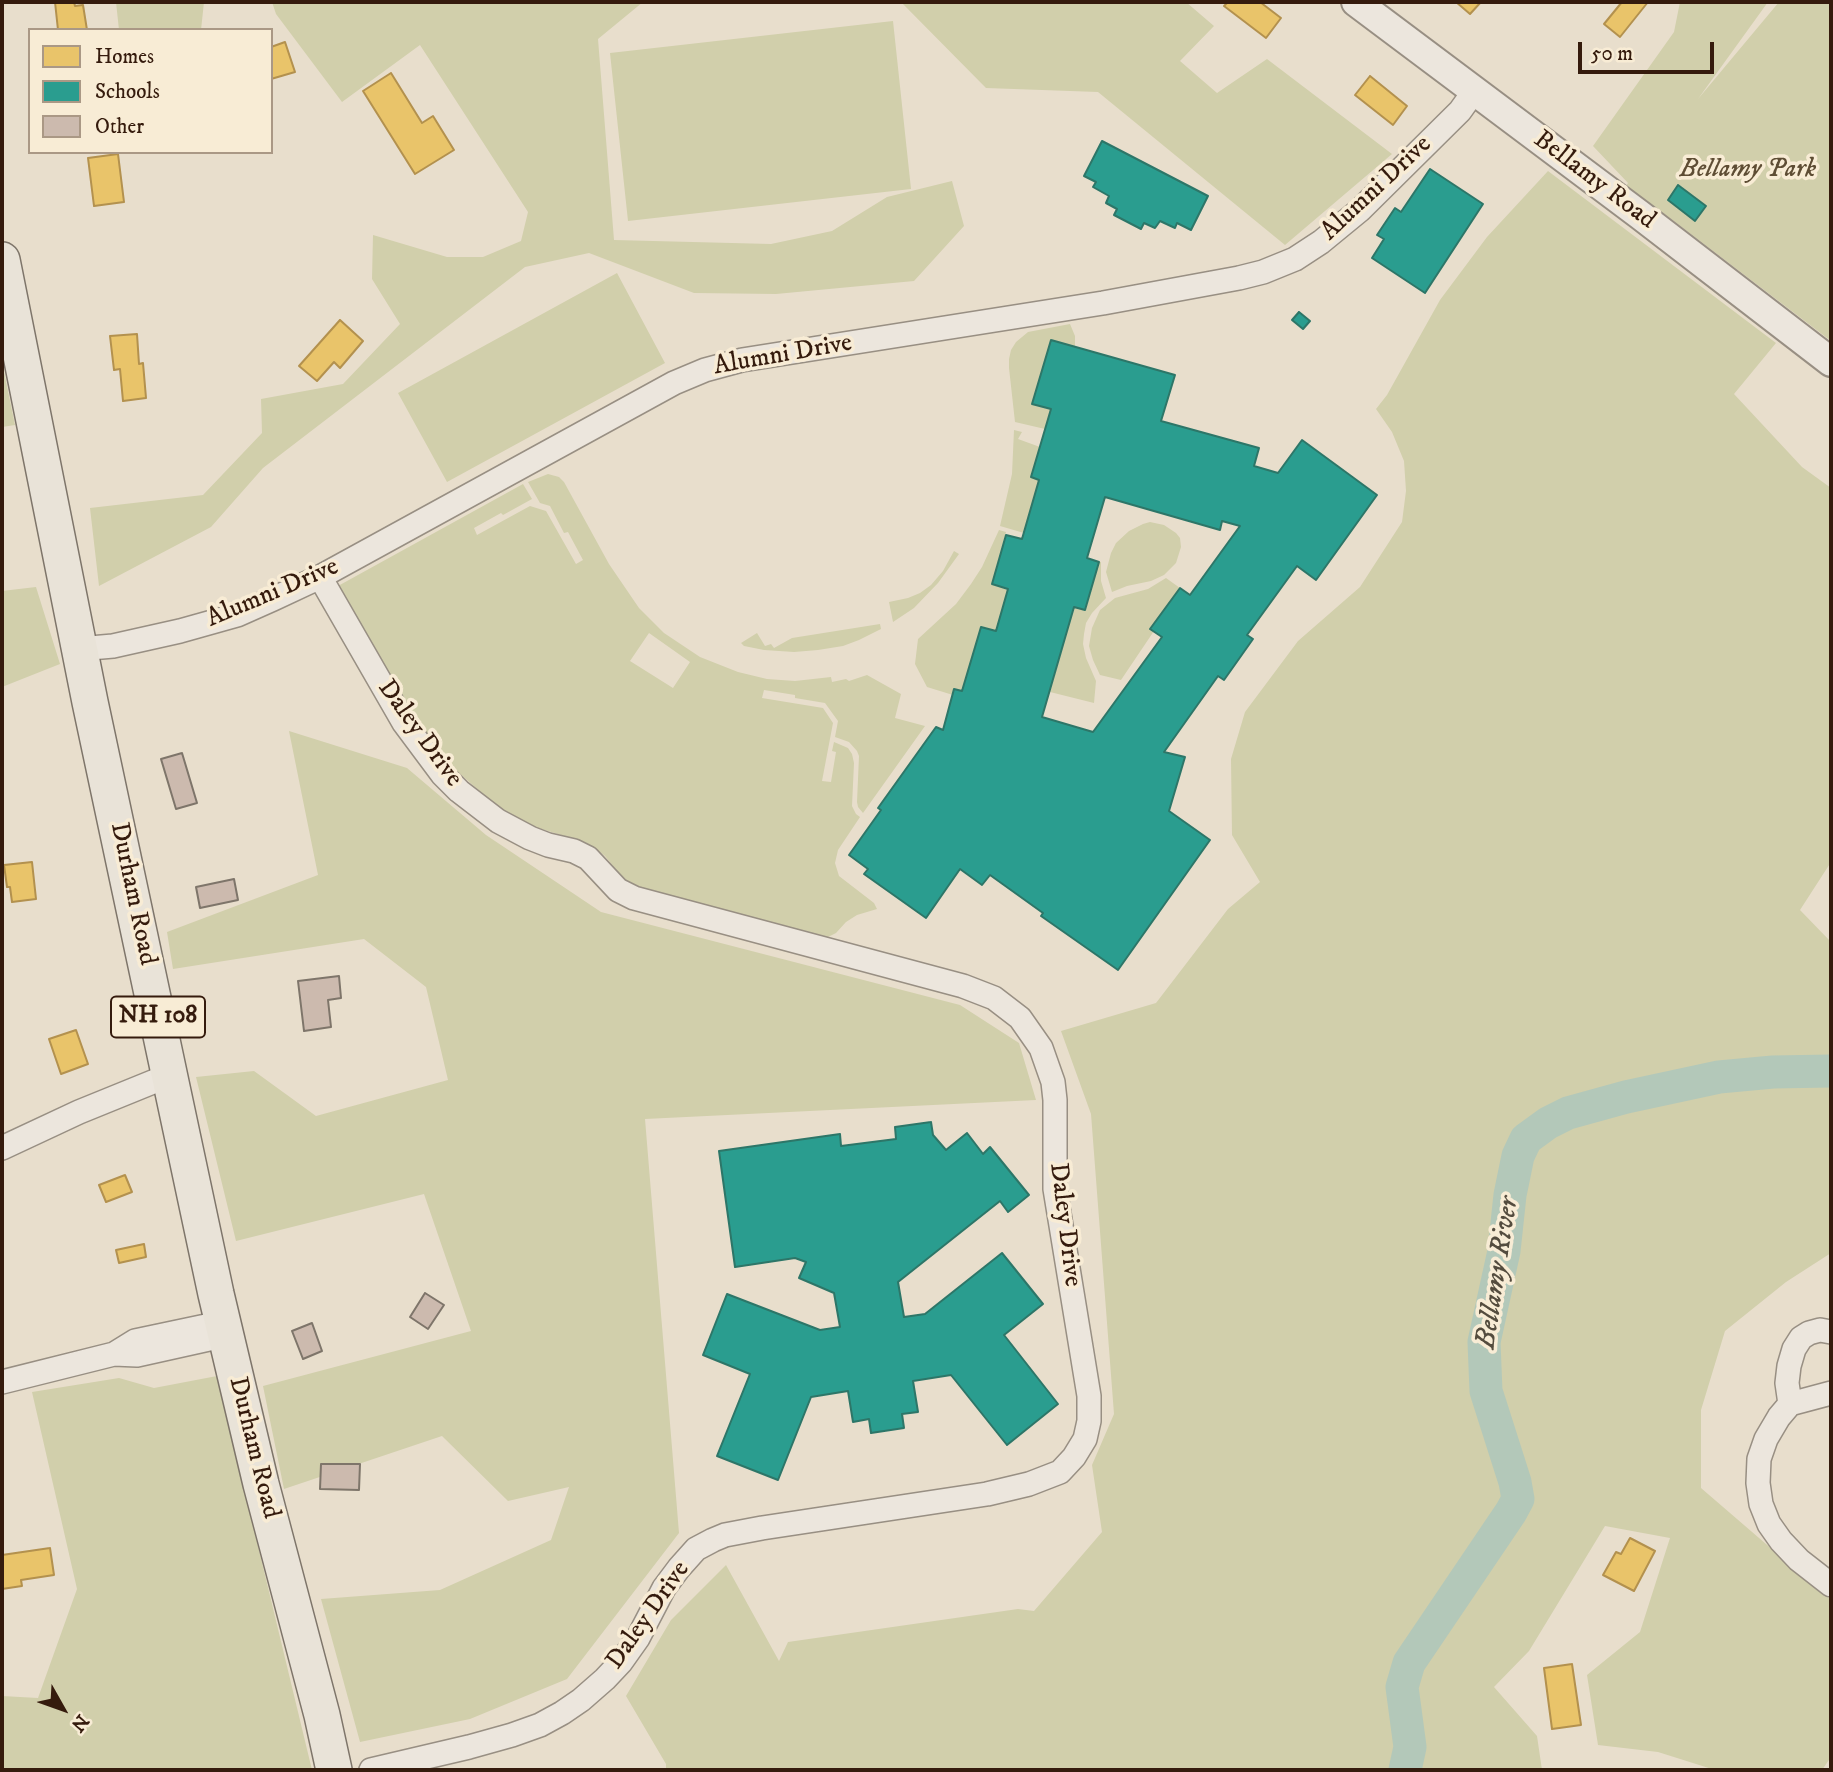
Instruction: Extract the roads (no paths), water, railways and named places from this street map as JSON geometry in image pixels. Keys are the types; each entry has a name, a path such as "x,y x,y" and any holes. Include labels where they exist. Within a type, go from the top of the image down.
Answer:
{"main road":[{"name":"Durham Road","path":"2,260 79,649 225,1331 334,1770"}],"street":[{"name":"Bellamy Road","path":"1356,2 1831,362"},
{"name":"Alumni Drive","path":"79,649 113,646 237,615 320,577 674,383 705,370 742,360 1103,303 1263,272 1295,259 1360,211 1460,111 1475,90"},
{"name":"Daley Drive","path":"320,577 404,723 459,792 498,821 530,838 588,858 618,890 634,898 963,986 994,998 1020,1018 1041,1048 1053,1082 1055,1189 1089,1396 1089,1421 1085,1439 1074,1457 1060,1472 1030,1484 987,1494 762,1528 712,1540 696,1549 664,1588 638,1638 621,1662 589,1693 562,1713 540,1725 512,1735 370,1770"},
{"path":"2,1149 79,1112 170,1074"},
{"path":"1790,1404 1788,1374 1794,1349 1801,1338 1809,1333 1820,1330 1831,1332"},
{"path":"2,1382 114,1354 137,1355 209,1339 225,1331"},
{"path":"1831,1392 1790,1404 1766,1439 1759,1459 1758,1483 1761,1504 1769,1524 1781,1541 1799,1560 1831,1584"}],"waterway":[{"name":"Bellamy River","path":"1405,1770 1410,1747 1402,1687 1409,1663 1518,1499 1486,1391 1484,1342 1504,1251 1510,1195 1518,1156 1526,1139 1568,1113 1626,1097 1719,1077 1773,1072 1831,1071"}],"park label":[{"name":"Bellamy Park","path":"1748,171"}]}
